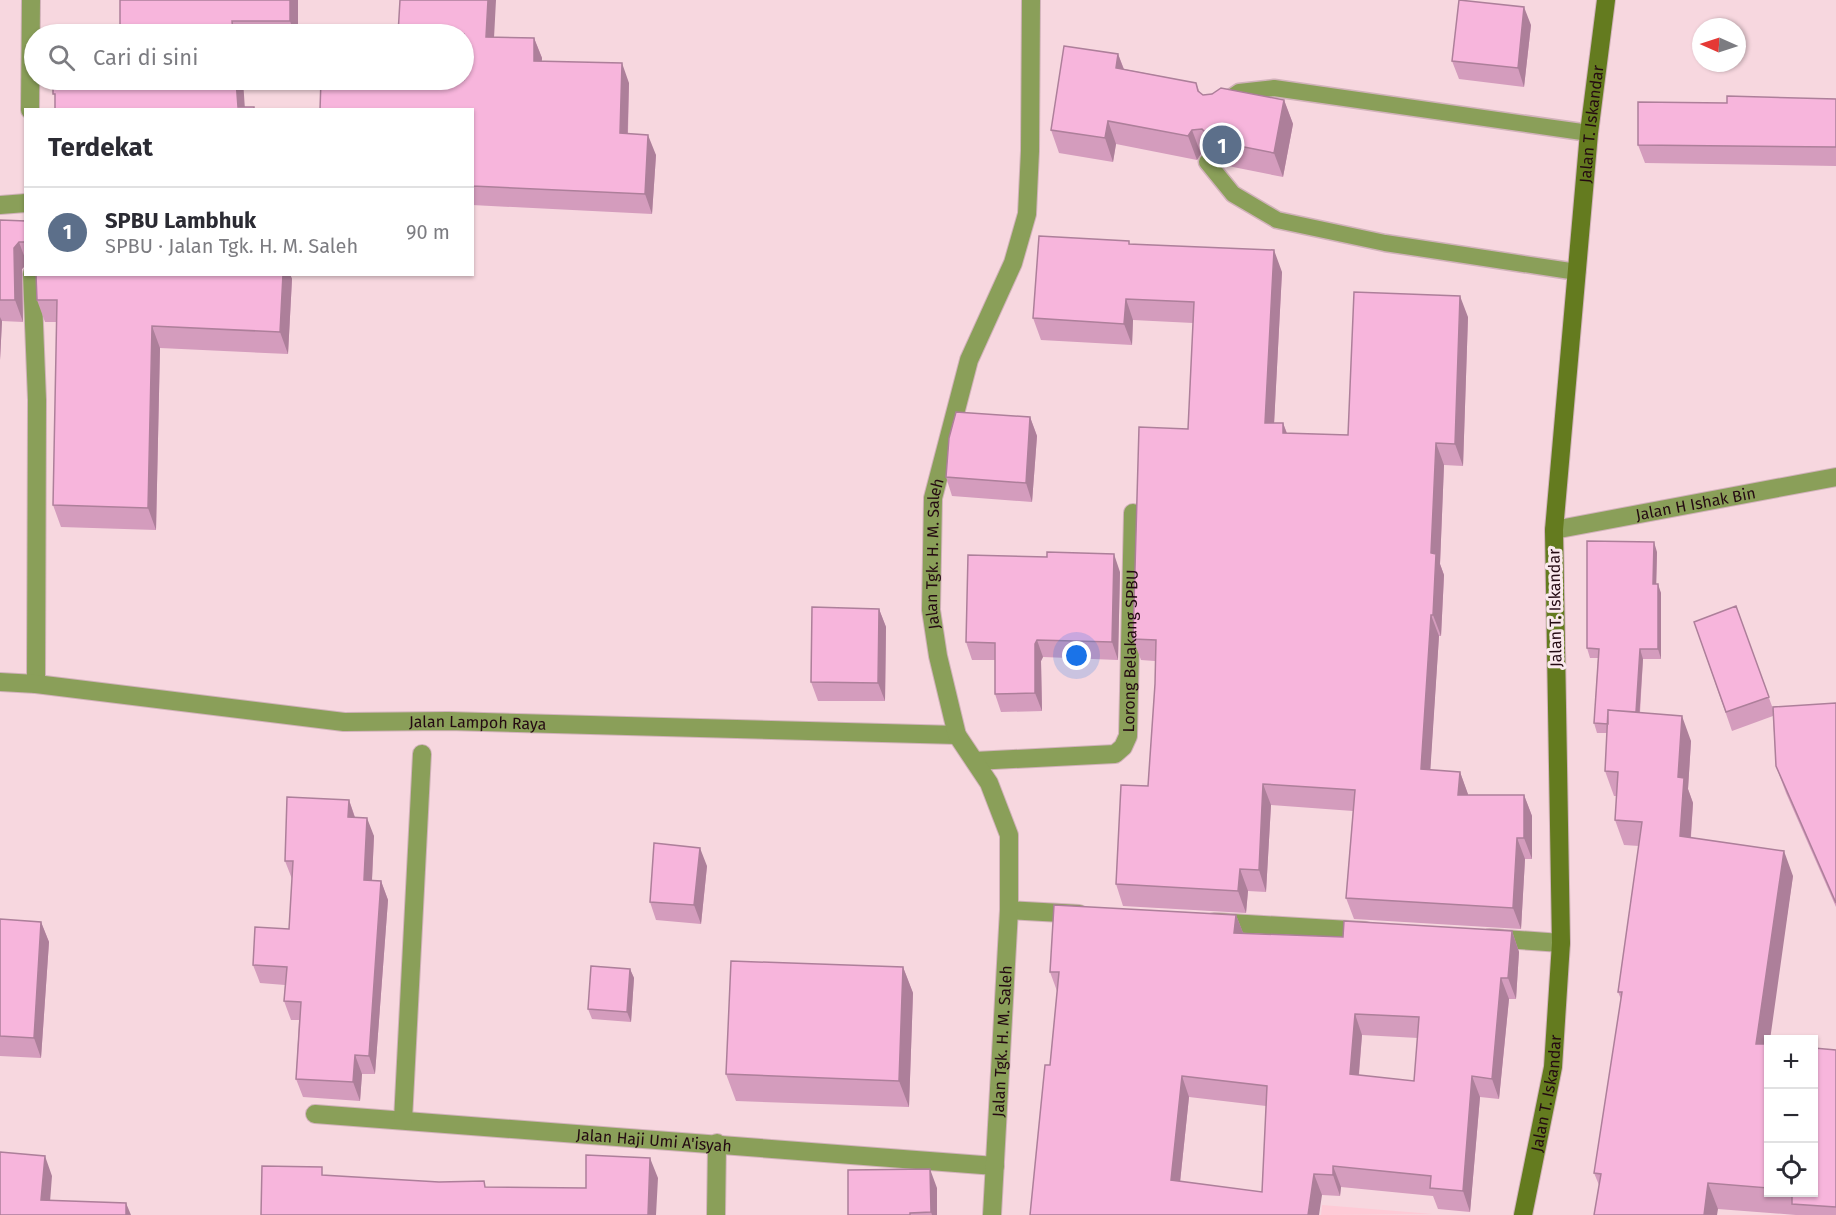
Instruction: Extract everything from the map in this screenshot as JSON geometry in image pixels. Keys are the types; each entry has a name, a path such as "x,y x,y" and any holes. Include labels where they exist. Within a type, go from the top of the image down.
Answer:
{"street":[{"path":"31,0 31,24"},
{"name":"Jalan Tgk. H. M. Saleh","path":"992,1215 1009,910 1009,835 989,783 957,735 938,656 931,610 933,498 969,360 1013,263 1027,214 1030,151 1031,0"},
{"name":"Jalan T. Iskandar","path":"1523,1215 1553,1067 1561,943 1554,530 1589,133 1606,0"},
{"path":"30,90 30,108"},
{"path":"0,205 24,203"},
{"path":"32,276 37,400 36,684"},
{"name":"Jalan H Ishak Bin","path":"1554,530 1836,477"},
{"name":"Lorong Belakang SPBU","path":"975,761 1115,754 1123,747 1128,736 1133,513"},
{"name":"Jalan Lampoh Raya","path":"0,682 36,684 344,722 448,722 957,735"},
{"path":"404,1120 422,754"},
{"path":"1009,910 1102,915"},
{"path":"1195,921 1382,932"},
{"path":"1477,938 1561,943"},
{"name":"Jalan Haji Umi A'isyah","path":"315,1114 995,1166"},
{"path":"716,1215 717,1143"}],"lane":[{"path":"1215,109 1239,92 1275,88 1589,133"},
{"path":"1207,162 1233,194 1277,220 1385,243 1577,272"}],"shaded area":[{"path":"1322,1205 1433,1214 1321,1215"}],"building":[{"path":"120,0 290,0 290,21 232,21 232,24 120,24"},
{"path":"400,0 488,0 486,37 534,38 534,61 622,63 620,133 648,135 645,194 474,186 474,108 320,108 321,90 474,90 474,24 399,24"},
{"path":"1459,0 1524,7 1518,68 1452,61"},
{"path":"1064,46 1118,54 1116,68 1196,83 1198,91 1203,95 1212,94 1221,88 1284,100 1274,153 1214,141 1202,129 1192,130 1188,136 1108,121 1105,138 1051,130"},
{"path":"53,90 237,90 238,107 254,108 55,108 55,94"},
{"path":"1727,96 1836,99 1836,147 1638,145 1638,102 1727,103"},
{"path":"0,220 24,221 24,242 19,242 14,248 15,300 0,300"},
{"path":"1039,236 1129,241 1129,244 1274,250 1265,423 1283,423 1283,433 1348,435 1354,292 1460,296 1455,444 1436,443 1431,553 1436,554 1421,769 1460,772 1458,795 1524,795 1524,838 1517,838 1513,908 1346,898 1355,790 1263,784 1259,870 1240,869 1238,891 1116,884 1121,785 1148,786 1155,684 1156,640 1133,639 1139,427 1188,429 1194,302 1126,299 1124,324 1033,318"},
{"path":"36,276 283,276 280,332 152,326 148,508 53,505 57,300 37,300"},
{"path":"956,412 1030,417 1026,483 946,477 949,438"},
{"path":"1587,541 1654,542 1653,584 1658,584 1658,649 1640,649 1636,712 1608,710 1608,724 1594,723 1599,649 1587,648"},
{"path":"1047,552 1114,554 1112,642 1037,640 1035,644 1035,693 995,694 995,643 966,642 968,555 1047,557"},
{"path":"1736,606 1769,697 1726,712 1694,622"},
{"path":"812,607 879,609 878,683 811,682"},
{"path":"1836,703 1836,903 1776,766 1773,707"},
{"path":"1608,710 1682,716 1678,777 1684,778 1680,836 1784,851 1756,1044 1764,1044 1764,1188 1708,1183 1704,1215 1594,1215 1601,1174 1594,1173 1622,992 1618,992 1642,822 1615,820 1618,772 1605,771"},
{"path":"287,797 349,800 348,817 367,818 364,880 381,881 369,1056 355,1055 353,1082 296,1079 301,1002 284,1001 287,967 253,965 255,927 289,929 293,861 285,861"},
{"path":"654,843 700,848 694,905 650,902"},
{"path":"1054,905 1236,915 1234,933 1343,937 1344,921 1512,931 1508,978 1501,978 1492,1079 1472,1076 1463,1191 1430,1188 1431,1176 1333,1166 1333,1175 1314,1174 1308,1215 1030,1215 1045,1065 1050,1065 1059,972 1050,972","holes":["1355,1014 1419,1017 1414,1081 1350,1074","1182,1076 1267,1086 1262,1192 1171,1180"]},
{"path":"0,919 41,922 34,1038 0,1036"},
{"path":"731,961 903,967 899,1081 726,1074"},
{"path":"591,966 630,969 627,1012 588,1009"},
{"path":"1818,1048 1836,1050 1836,1207 1792,1204 1792,1197 1818,1197"},
{"path":"0,1152 45,1156 41,1200 126,1203 126,1215 0,1215"},
{"path":"586,1155 650,1158 648,1215 261,1215 262,1166 322,1167 322,1175 439,1182 484,1181 485,1187 586,1188"},
{"path":"930,1169 931,1212 910,1213 910,1215 848,1215 848,1170"}],"place":[{"name":"SPBU Lambhuk","path":"1222,145"}]}
